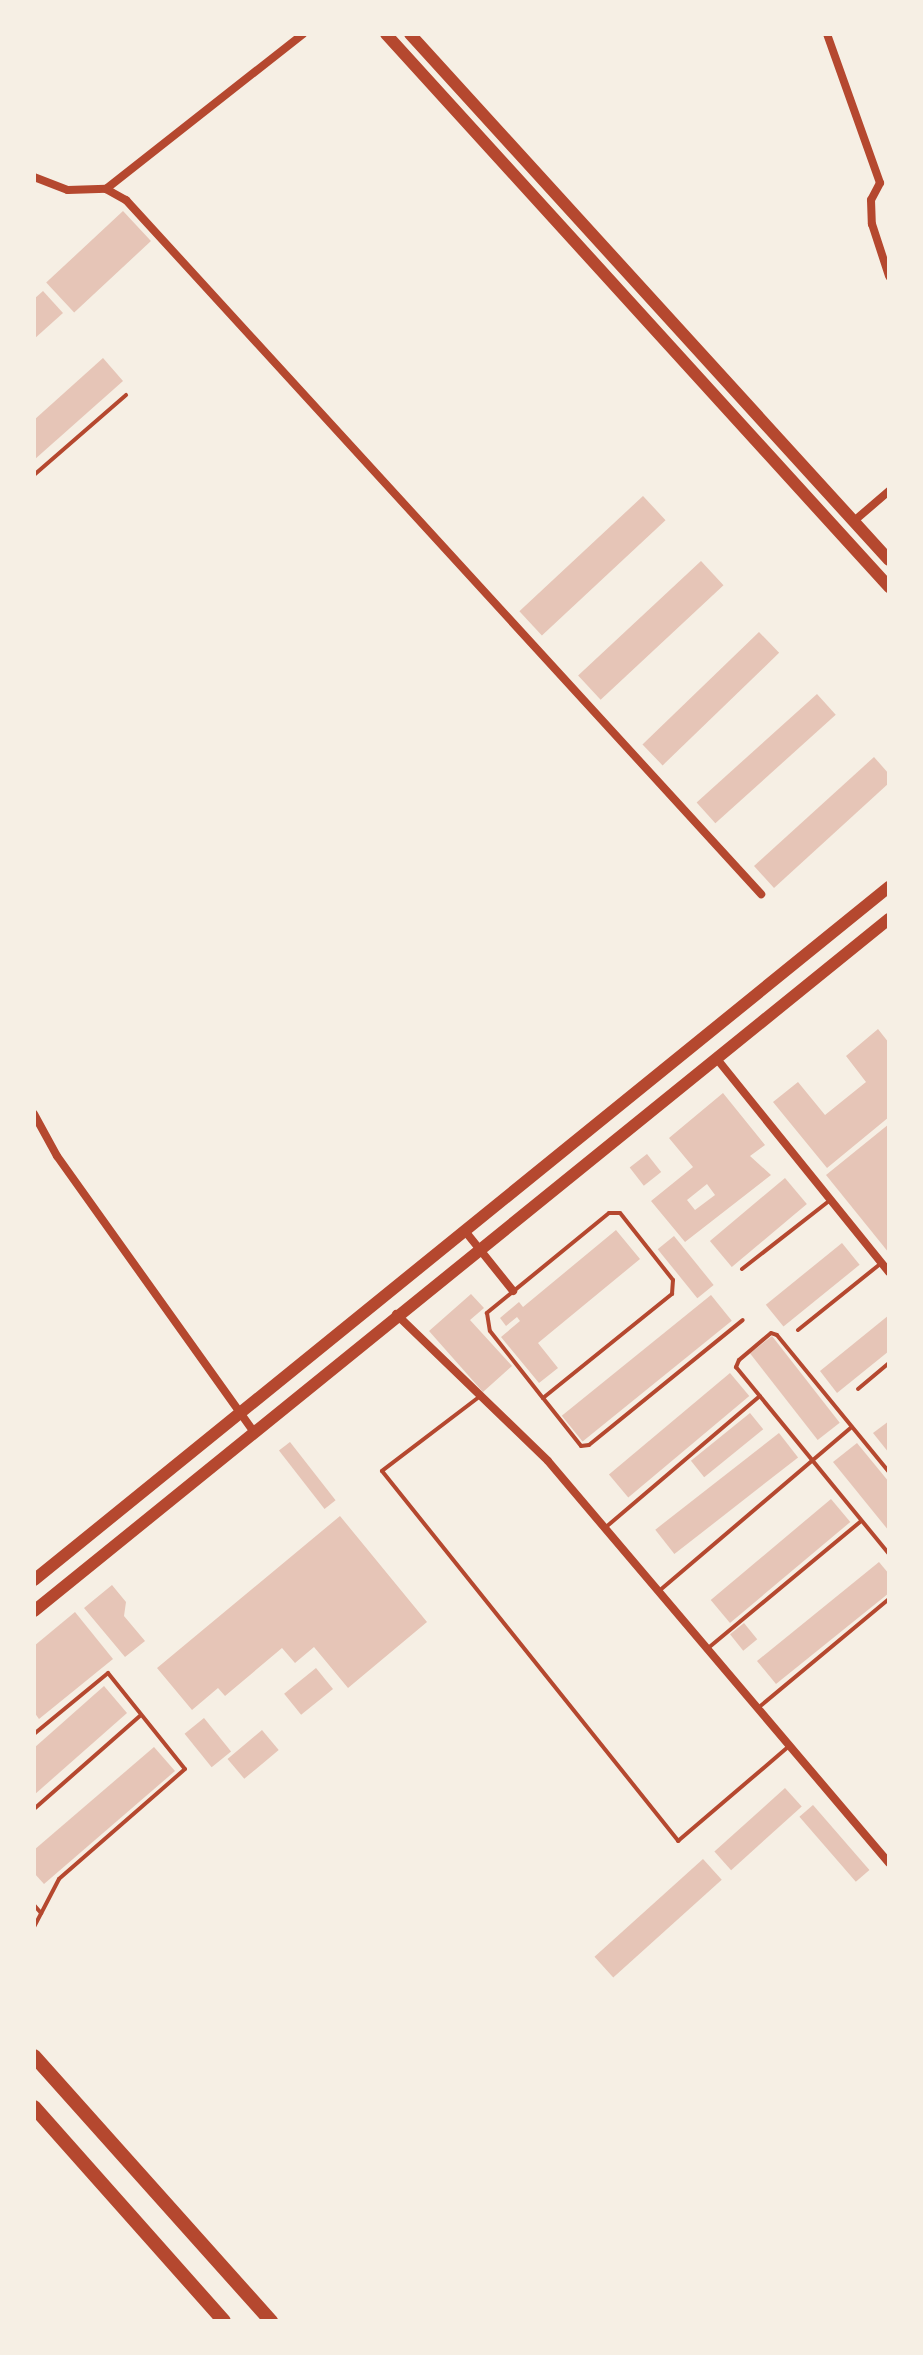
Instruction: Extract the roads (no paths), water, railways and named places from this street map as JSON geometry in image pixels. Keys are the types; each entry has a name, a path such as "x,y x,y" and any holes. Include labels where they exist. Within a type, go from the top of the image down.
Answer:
{"main road":[{"path":"386,34 889,587"},
{"path":"410,34 889,560"},
{"path":"34,1580 889,887"},
{"path":"34,1611 396,1314 889,919"},
{"path":"34,2056 271,2321"},
{"path":"34,2107 224,2321"}],"street":[{"path":"106,189 303,34"},
{"path":"827,34 880,183"},
{"path":"889,176 880,183 871,200 872,224 889,276"},
{"path":"34,177 68,190 106,189 126,200 761,894"},
{"path":"854,521 889,491"},
{"path":"717,1059 889,1272"},
{"path":"34,1114 57,1156 253,1431"},
{"path":"465,1231 513,1291"},
{"path":"396,1314 548,1461 889,1863"}],"lane":[{"path":"34,475 126,395"},
{"path":"742,1269 831,1199"},
{"path":"543,1398 672,1294 673,1280 620,1213 609,1213 487,1313 490,1331 543,1398 581,1446 589,1445 743,1320"},
{"path":"798,1330 882,1263"},
{"path":"889,1472 771,1333 736,1367 889,1554"},
{"path":"858,1389 889,1363"},
{"path":"480,1396 382,1471 678,1841 790,1746"},
{"path":"604,1528 760,1396"},
{"path":"658,1591 852,1427"},
{"path":"707,1649 861,1521"},
{"path":"758,1708 889,1599"},
{"path":"34,1734 108,1673 185,1769 59,1879 34,1927"},
{"path":"34,1809 141,1715"},
{"path":"34,1905 41,1913"}]}
